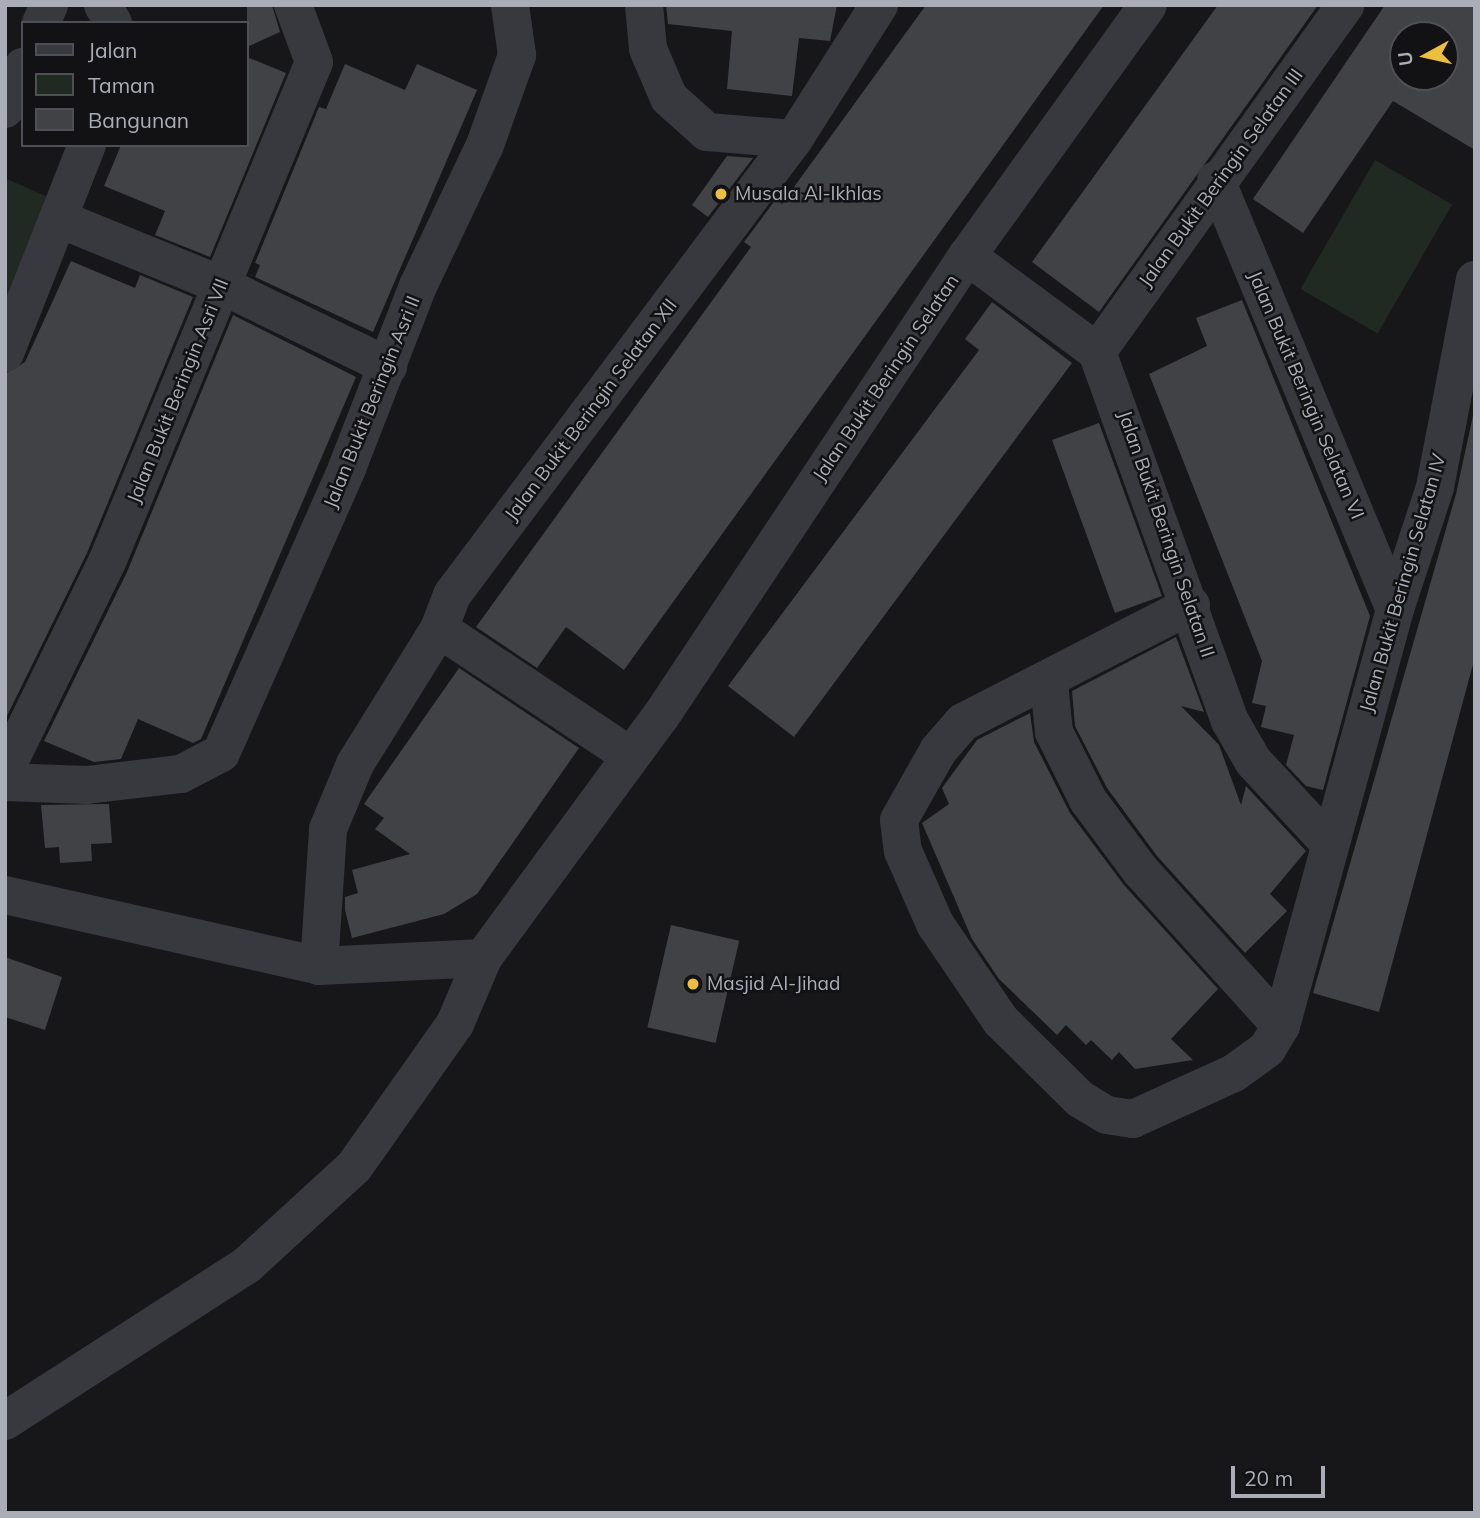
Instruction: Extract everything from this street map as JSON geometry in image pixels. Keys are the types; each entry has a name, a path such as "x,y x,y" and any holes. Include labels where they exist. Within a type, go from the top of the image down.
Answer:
{"street":[{"path":"42,21 49,5"},
{"path":"103,5 112,21"},
{"name":"Jalan Bukit Beringin Asri VII","path":"5,770 107,562 314,62 293,5"},
{"name":"Jalan Bukit Beringin Asri II","path":"5,782 87,785 181,774 212,762 236,726 388,366 485,145 517,55 510,5"},
{"path":"644,5 648,49 669,98 698,124 707,132 794,139"},
{"name":"Jalan Bukit Beringin Selatan XII","path":"319,966 328,829 355,764 439,629 452,595 794,139 878,5"},
{"name":"Jalan Bukit Beringin Selatan","path":"5,1420 247,1265 354,1167 455,1024 483,958 629,755 967,256 1149,5"},
{"name":"Jalan Bukit Beringin Selatan III","path":"1097,352 1216,180 1345,5"},
{"path":"5,108 21,72"},
{"path":"5,353 62,220 86,147"},
{"name":"Jalan Bukit Beringin Selatan VI","path":"1216,180 1395,609"},
{"path":"62,220 221,285 388,366"},
{"path":"967,256 1097,352"},
{"name":"Jalan Bukit Beringin Selatan IV","path":"1281,1026 1395,609 1435,487 1475,280"},
{"name":"Jalan Bukit Beringin Selatan II","path":"1097,352 1191,606 1230,722 1253,761 1329,843"},
{"path":"1049,683 1055,732 1088,800 1140,870 1281,1026 1267,1049 1243,1067 1133,1119 1107,1115 1080,1099 1001,1021 935,924 903,851 899,820 937,751 963,722 1049,683 1191,606"},
{"path":"439,629 629,755"},
{"path":"5,895 319,966 483,958"}],"green space":[{"path":"1375,160 1452,204 1378,334 1300,289"},
{"path":"5,178 52,199 11,297 5,294"}],"building":[{"path":"247,5 272,5 280,32 248,47"},
{"path":"666,5 837,5 830,41 799,38 792,96 727,89 732,31 668,24"},
{"path":"926,5 1104,5 624,670 566,627 537,668 476,627 751,247 744,242 782,191 781,205"},
{"path":"1218,5 1318,5 1099,312 1032,262"},
{"path":"1385,5 1475,5 1475,150 1393,101 1303,233 1253,199"},
{"path":"248,57 286,73 210,257 155,235 165,211 104,186 120,147 248,147"},
{"path":"345,64 405,90 417,64 477,90 373,332 255,277 260,265 255,263 319,107 326,109"},
{"name":"Musala Al-Ikhlas","path":"727,156 753,158 708,217 692,205"},
{"path":"71,261 135,288 140,275 193,297 87,553 5,720 5,374 25,362"},
{"path":"1242,300 1370,616 1323,790 1306,786 1286,765 1294,735 1261,727 1266,706 1252,703 1262,661 1149,374 1207,346 1196,318"},
{"path":"992,302 1072,363 794,737 728,686 979,350 965,339"},
{"path":"233,315 356,377 201,739 193,743 138,719 121,759 94,762 44,741 127,572"},
{"path":"1475,406 1475,657 1379,1012 1313,993 1456,494"},
{"path":"1099,423 1162,596 1115,613 1052,440"},
{"path":"1176,637 1204,712 1181,706 1219,745 1241,805 1246,786 1306,851 1270,894 1287,911 1245,953 1157,856 1107,788 1075,726 1072,691"},
{"path":"459,668 579,748 477,894 444,914 352,938 345,910 345,897 358,893 352,870 410,854 375,829 384,818 364,804"},
{"path":"1030,713 1034,742 1070,813 1124,885 1218,989 1171,1039 1193,1060 1135,1069 1119,1052 1112,1060 1091,1040 1086,1045 1066,1025 1057,1035 999,979 972,939 922,823 949,804 942,788 977,740"},
{"path":"109,804 112,843 91,844 92,861 60,863 59,847 45,848 41,805"},
{"name":"Masjid Al-Jihad","path":"671,925 739,941 716,1043 647,1027"},
{"path":"5,957 62,977 45,1030 5,1017"}],"place":[{"name":"Musala Al-Ikhlas","path":"721,194"},
{"name":"Masjid Al-Jihad","path":"693,984"}]}
